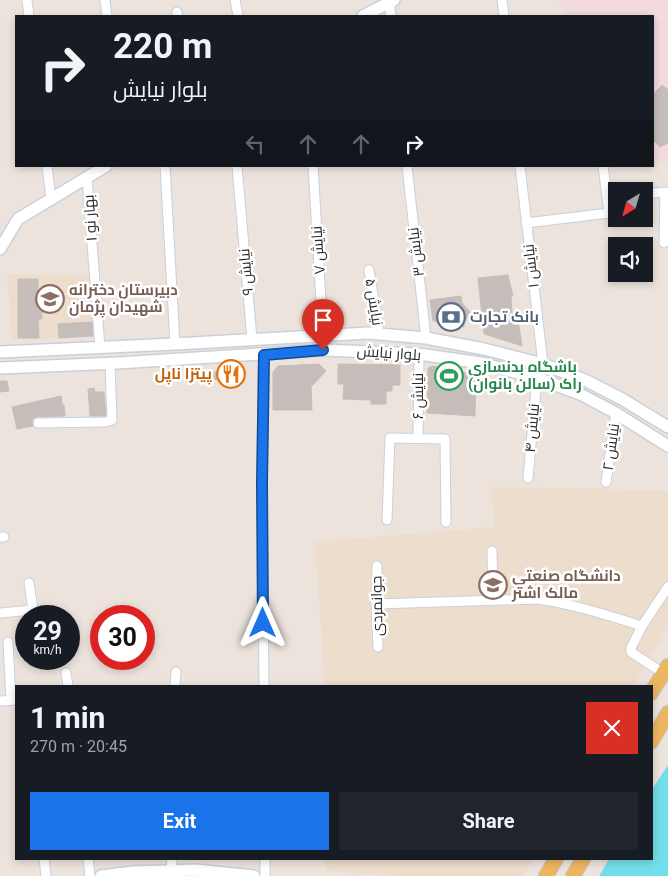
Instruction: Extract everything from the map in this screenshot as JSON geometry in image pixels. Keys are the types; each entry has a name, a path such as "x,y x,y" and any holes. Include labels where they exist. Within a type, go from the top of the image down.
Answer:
{"main road":[{"path":"365,15 391,1"},
{"path":"0,250 18,219 104,167"},
{"name":"بلوار نیایش","path":"0,352 379,334 426,338 484,349 543,364 587,381 622,399 668,427"},
{"name":"بلوار نیایش","path":"0,368 110,364 323,350 419,354 481,363 537,378 580,394 616,413 668,446"},
{"path":"653,690 665,669"},
{"path":"653,739 668,713"},
{"path":"546,876 555,860"},
{"path":"573,876 582,860"},
{"path":"101,876 171,865 195,870 254,876"}],"street":[{"path":"28,0 29,15"},
{"path":"105,0 107,15"},
{"path":"235,0 238,15"},
{"path":"502,0 504,15"},
{"path":"391,1 391,15"},
{"path":"47,167 51,199"},
{"path":"165,167 176,344"},
{"name":"نیایش ۹","path":"237,167 252,339"},
{"name":"نیایش ۷","path":"313,167 323,336"},
{"name":"نیایش ۳","path":"407,167 426,338"},
{"name":"نیایش ۱","path":"520,167 543,364"},
{"path":"603,167 608,183"},
{"name":"۱ بهار نو","path":"87,178 100,348"},
{"path":"653,193 665,192 664,243"},
{"path":"526,223 608,213"},
{"name":"نیایش ۵","path":"369,270 379,334"},
{"name":"نیایش ۶","path":"418,438 419,354"},
{"path":"264,355 262,483 264,685"},
{"path":"38,423 106,422 112,420 110,364"},
{"name":"نیایش ۴","path":"528,478 537,378"},
{"name":"نیایش ۲","path":"606,482 616,413"},
{"path":"388,520 390,438 418,438 445,439 446,522"},
{"path":"492,551 493,601"},
{"name":"جوانمردی","path":"377,566 378,646"},
{"path":"29,583 33,605"},
{"path":"665,669 631,652 642,626 668,587"},
{"path":"376,604 544,600 618,618 642,626"},
{"path":"0,613 15,613"},
{"path":"0,701 14,700 8,642"},
{"path":"176,672 176,685"},
{"path":"66,673 68,685"},
{"path":"44,860 46,876"},
{"path":"88,860 90,876"},
{"path":"265,860 265,876"}],"shaded area":[{"path":"557,0 668,0 668,164 654,157 654,15 566,15"},
{"name":"دبیرستان دخترانه شهیدان پژمان","path":"7,274 89,276 94,336 15,340 12,336"},
{"name":"دانشگاه صنعتی مالک اشتر","path":"491,487 661,490 668,493 668,627 634,685 325,685 315,542 495,527"},
{"path":"325,860 532,860 523,876 401,876 325,871"}],"water":[{"path":"668,765 668,876 599,876 608,860 653,860 653,788"}],"building":[{"path":"662,85 668,90 668,143 660,147 654,141 654,93"},
{"path":"508,275 513,296 511,296 512,314 517,313 522,346 484,334 478,278"},
{"path":"18,279 38,279 38,298 42,298 42,319 38,319 39,338 18,338"},
{"path":"461,296 462,303 470,312 464,327 433,321 430,300"},
{"path":"92,322 93,336 59,338 58,324"},
{"path":"319,364 326,371 311,387 312,410 273,410 273,372 278,366"},
{"path":"338,364 400,365 400,385 392,385 392,391 386,391 386,404 371,404 371,400 343,399 344,384 338,384"},
{"path":"433,366 476,375 475,416 427,413 428,368"},
{"path":"222,370 244,371 237,379 197,380 197,372 222,372"},
{"path":"0,381 7,381 9,391 0,392"},
{"path":"94,388 95,392 104,392 106,416 90,416 88,389"},
{"path":"61,396 65,416 37,417 32,419 33,426 17,429 12,407"}],"place":[{"name":"دبیرستان دخترانه شهیدان پژمان","path":"50,299"},
{"name":"بانک تجارت","path":"451,317"},
{"name":"پیتزا ناپل","path":"231,374"},
{"name":"باشگاه بدنسازی راک (سالن بانوان)","path":"449,376"},
{"name":"دانشگاه صنعتی مالک اشتر","path":"493,585"}],"route":[{"path":"263,623 262,483 264,355 323,350"}]}
